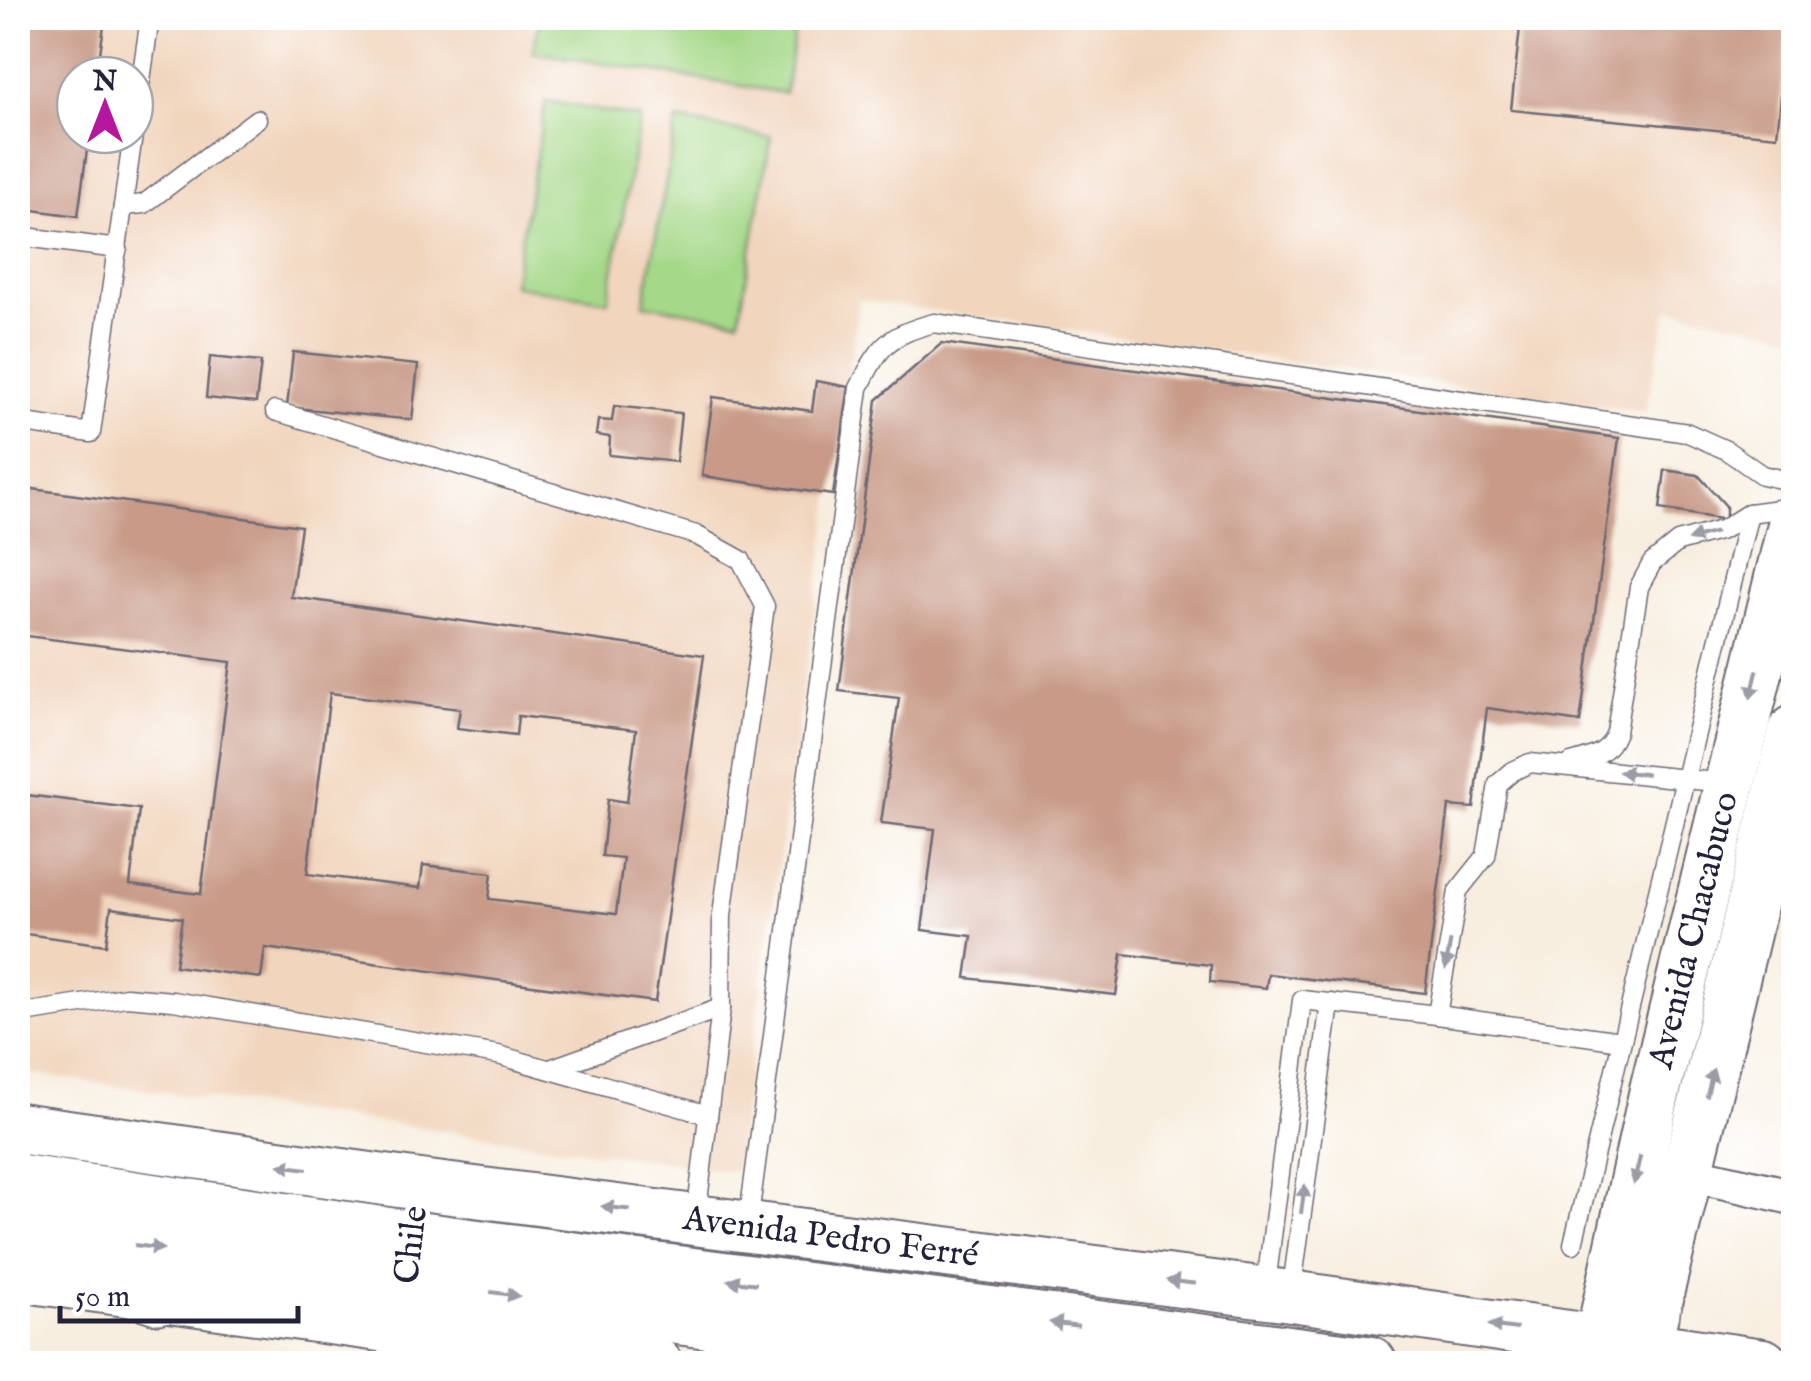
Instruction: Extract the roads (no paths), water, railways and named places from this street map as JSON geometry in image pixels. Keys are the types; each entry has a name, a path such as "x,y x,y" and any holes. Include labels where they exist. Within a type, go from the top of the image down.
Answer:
{"highway":[{"path":"18,1159 237,1214"},
{"name":"Avenida Pedro Ferré","path":"18,1182 237,1214 404,1303 1369,1364"},
{"name":"Avenida Pedro Ferré","path":"18,1230 404,1303 850,1340 1039,1364"},
{"path":"18,1250 158,1296"},
{"path":"461,1338 850,1340"}],"main road":[{"name":"Avenida Chacabuco","path":"1620,1354 1634,1083 1771,517"},
{"name":"Avenida Chacabuco","path":"1620,1354 1688,1173 1794,731"},
{"name":"Avenida Pedro Ferré","path":"18,1128 420,1185 1278,1294 1620,1354 1762,1364"},
{"name":"Avenida Pedro Ferré","path":"18,1276 158,1296 404,1303 461,1338 657,1364"}],"street":[{"path":"1688,1173 1794,1197"},
{"name":"Chile","path":"404,1303 420,1185"}],"lane":[{"path":"145,55 150,18"},
{"path":"122,206 144,204 257,119"},
{"path":"18,422 91,433 130,155"},
{"path":"18,236 118,249"},
{"path":"748,1224 859,388 876,353 902,332 934,323 1688,434 1726,450 1762,475 1794,482"},
{"path":"274,411 696,534 741,560 765,606 722,915 721,1008 696,1218"},
{"path":"1560,766 1598,756 1611,746 1639,586 1652,563 1678,542 1794,507"},
{"path":"1437,1015 1458,891 1486,856 1498,784 1513,770 1530,763 1708,781 1621,1041 1634,1083 1572,1244"},
{"path":"18,1014 126,997 173,1001 498,1055 708,1114"},
{"path":"1278,1294 1302,1000 1621,1041"},
{"path":"1278,1294 1330,1004"},
{"path":"549,1070 721,1008"}]}
